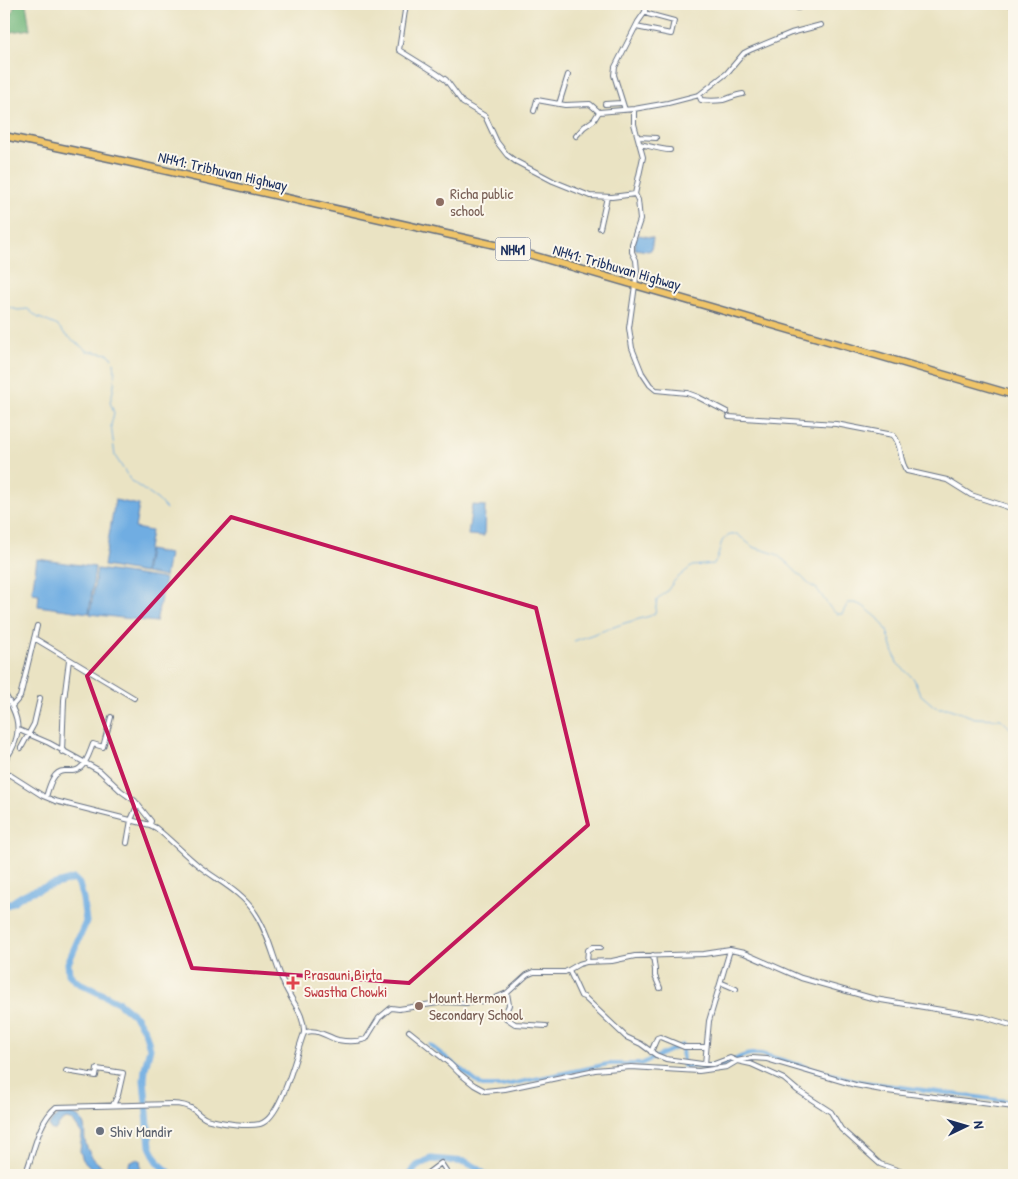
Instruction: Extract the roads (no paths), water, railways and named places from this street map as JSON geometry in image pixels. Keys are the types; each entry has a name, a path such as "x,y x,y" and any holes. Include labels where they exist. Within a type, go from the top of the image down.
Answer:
{"highway":[{"name":"NH41: Tribhuvan Highway","path":"4,136 504,247 1014,394"}],"street":[{"path":"406,4 398,50 446,80 463,103 485,116 497,142 507,155 534,172 590,196 607,197 635,194"},
{"path":"624,110 614,75 615,67 645,12 646,4"},
{"path":"1009,4 1014,7"},
{"path":"636,27 671,34 674,21 648,14"},
{"path":"534,111 537,100 559,104 590,104 599,112 634,109 699,95 727,73 744,53 791,33 820,25"},
{"path":"559,104 568,74"},
{"path":"699,95 701,100 719,100 726,99 732,95 743,94"},
{"path":"606,104 621,103"},
{"path":"634,109 634,124 643,157 635,194 638,200 640,220 632,244 632,252 636,260 637,270 629,328 632,348 642,373 656,390 687,393 727,412"},
{"path":"576,136 594,120 599,112"},
{"path":"638,136 656,138"},
{"path":"640,144 670,150"},
{"path":"600,228 607,197"},
{"path":"729,417 836,424 893,435 899,444 901,459 907,471 947,480 971,495 1014,509"},
{"path":"12,706 20,697 37,626"},
{"path":"34,638 134,698"},
{"path":"62,752 68,660"},
{"path":"4,693 12,706 19,730 5,762 7,775 4,784"},
{"path":"21,748 34,724 40,698"},
{"path":"46,797 50,784 57,773 63,771 71,772 80,768 93,744 103,747 111,716"},
{"path":"19,730 49,743 100,772 138,804 151,821 150,825"},
{"path":"7,775 10,774 46,797 150,825 161,832 198,865 236,892 254,911 259,920 284,984 303,1017 304,1033 286,1089 274,1112 259,1124 234,1124 209,1120 189,1107 172,1104 56,1107 51,1112 34,1147 25,1175"},
{"path":"127,843 131,820 138,804"},
{"path":"587,962 588,950 600,948"},
{"path":"304,1033 308,1030 337,1040 359,1041 366,1039 379,1018 390,1008 414,1008 445,1002 466,1003 491,1000 507,993 522,978 534,972 560,972 587,962 612,961 634,956 704,954 730,950 744,953 801,978 875,999 984,1017 1014,1026"},
{"path":"705,1064 708,1021 722,983 730,950"},
{"path":"653,955 656,970 655,976 660,988"},
{"path":"569,970 581,996 626,1037 651,1052 666,1059 705,1064 714,1064 730,1058 751,1064 784,1078 797,1090 831,1112 841,1129 880,1164 911,1175"},
{"path":"722,983 736,989"},
{"path":"507,993 510,1005 506,1012 506,1018 515,1024 546,1026"},
{"path":"409,1032 474,1085 485,1091 505,1089 595,1070 631,1067 699,1071 727,1067 737,1061 752,1058 768,1059 855,1085 887,1091 1014,1107"},
{"path":"651,1052 658,1037 684,1047 706,1047"},
{"path":"66,1071 96,1076 97,1069 122,1073 118,1095 113,1105"},
{"path":"426,1175 441,1163 449,1175"}],"water":[{"path":"639,235 653,238 651,250 635,249 635,239"},
{"path":"115,500 139,505 135,528 151,531 144,573 104,566"},
{"path":"472,505 485,506 484,536 468,535"},
{"path":"149,550 169,554 165,577 145,573"},
{"path":"37,559 95,567 89,613 38,606 39,594 32,593"},
{"path":"97,569 165,579 156,622 90,614"},
{"path":"69,1113 82,1121 87,1147 90,1154 100,1165 107,1169 121,1170 128,1167 130,1162 135,1159 140,1160 141,1168 130,1175 99,1175 83,1160 80,1151 82,1134 73,1121 67,1119 62,1121 55,1130 51,1130 49,1126 57,1116"}],"waterway":[{"path":"4,306 18,310 28,309 37,317 58,326 87,351 109,354 112,358"},
{"path":"114,362 113,393 110,402 114,413 111,425 115,456 131,481 158,500 166,509"},
{"path":"574,641 655,613 657,600 675,580 692,566 714,564 723,540 730,535 737,534 753,547 776,554 810,585 817,589 831,609 837,614 842,614 848,603 855,603 863,606 878,618 887,630 897,663 914,679 920,694 934,706 947,708 975,718 1001,719 1014,732"},
{"path":"4,906 25,894 51,885 74,879 79,884 86,922 68,963 69,974 77,982 118,1002 136,1017 145,1031 150,1048 144,1080 150,1146 158,1163 172,1175"},
{"path":"430,1045 482,1086 501,1086 608,1064 641,1064 682,1045 683,1066 719,1066 748,1054 761,1054 856,1081 1014,1102"},
{"path":"409,1175 417,1166 431,1159 466,1162 485,1175"}],"place":[{"name":"Richa public school","path":"440,202"},
{"name":"Prasauni Birta Swastha Chowki","path":"293,983"},
{"name":"Mount Hermon Secondary School","path":"419,1006"},
{"name":"Shiv Mandir","path":"100,1131"}]}
